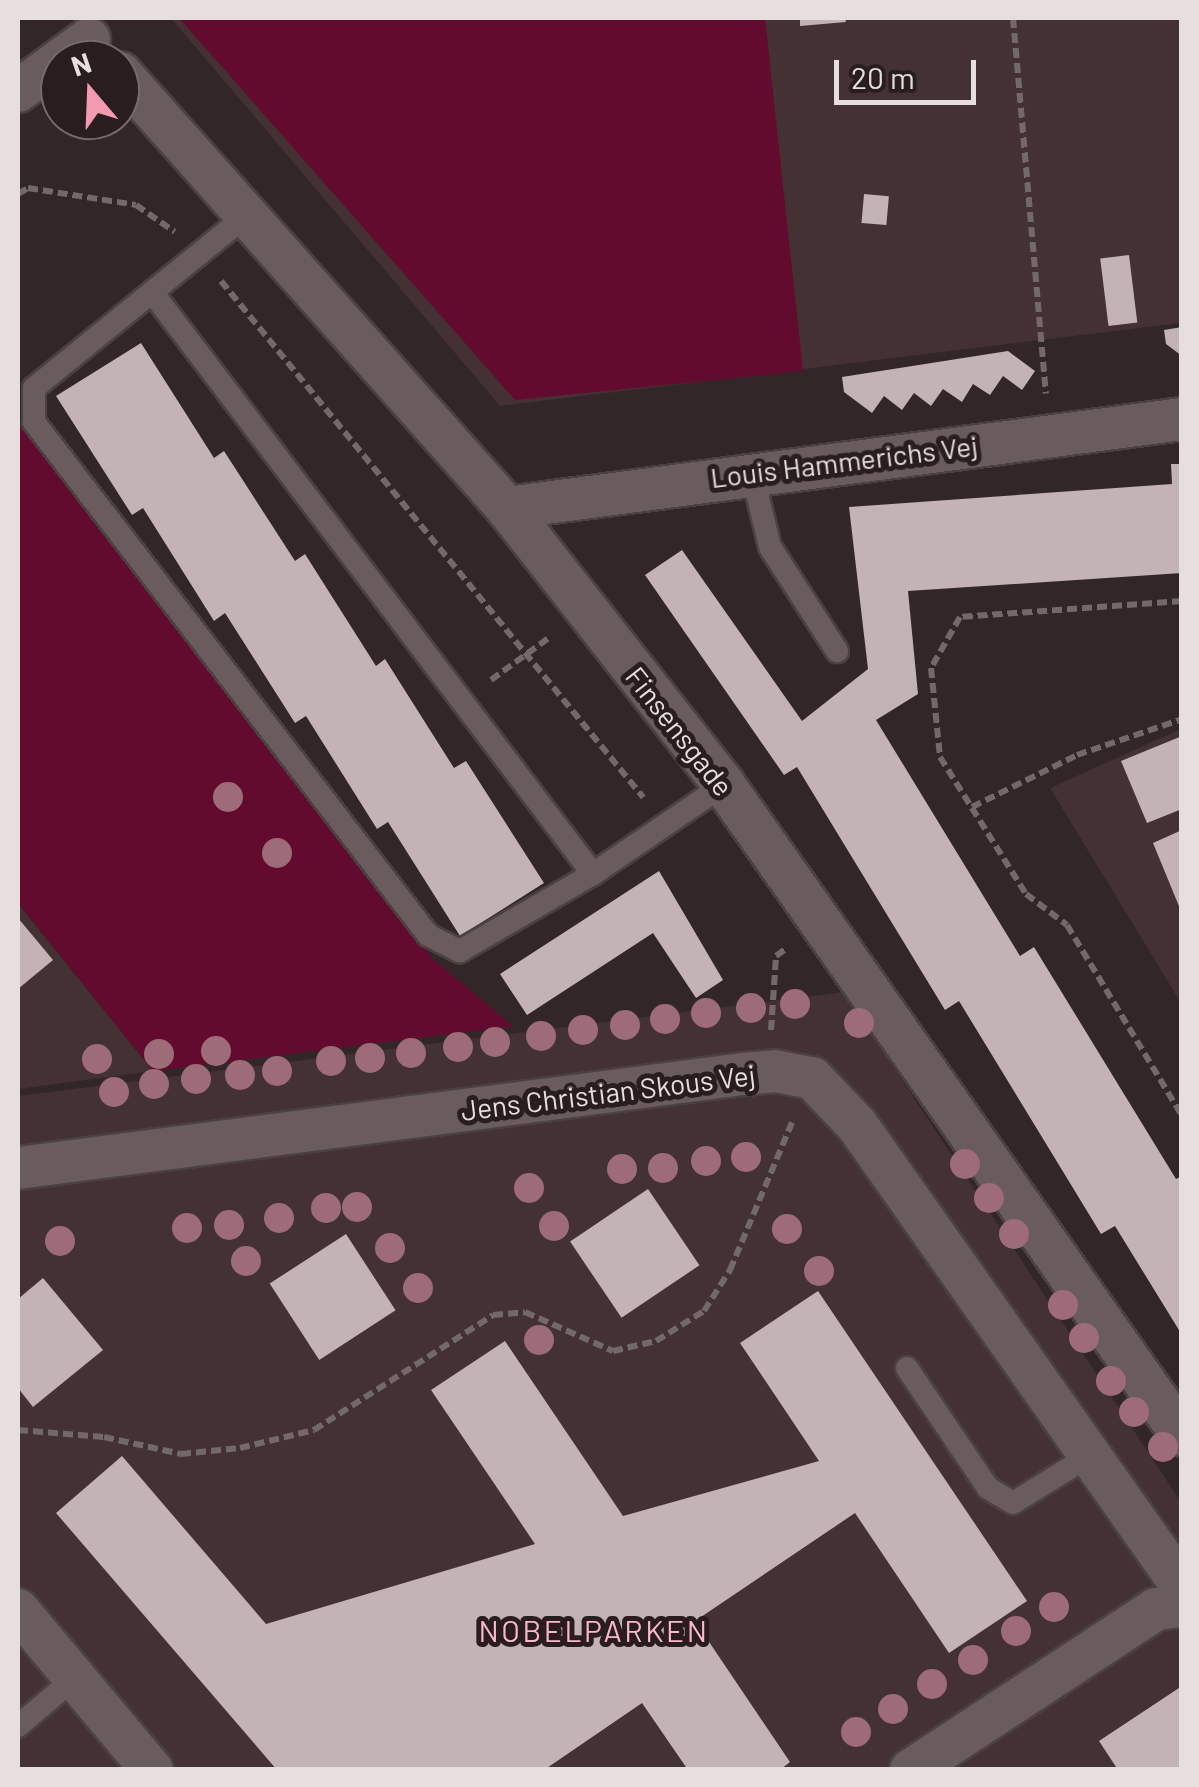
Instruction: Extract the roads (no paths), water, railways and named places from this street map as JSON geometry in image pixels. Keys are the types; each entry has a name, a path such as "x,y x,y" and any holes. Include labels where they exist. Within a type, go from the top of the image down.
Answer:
{"street":[{"path":"18,91 90,39"},
{"name":"Finsensgade","path":"140,96 507,508 724,785 1182,1435"},
{"name":"Louis Hammerichs Vej","path":"507,508 752,472 1182,419"},
{"name":"Jens Christian Skous Vej","path":"18,1168 759,1072 812,1078 857,1126 1089,1456"},
{"path":"1089,1456 1182,1586"},
{"path":"912,1770 1156,1609 1182,1606"},
{"path":"18,1610 152,1770"}],"lane":[{"path":"246,215 34,388 34,422 428,935 460,952 592,874 724,785"},
{"path":"152,292 592,874"},
{"path":"752,472 770,547 837,651"},
{"path":"908,1368 988,1488 1012,1502 1089,1456"},
{"path":"18,1726 75,1678"}],"district":[{"name":"NOBELPARKEN","path":"594,1630"}]}
